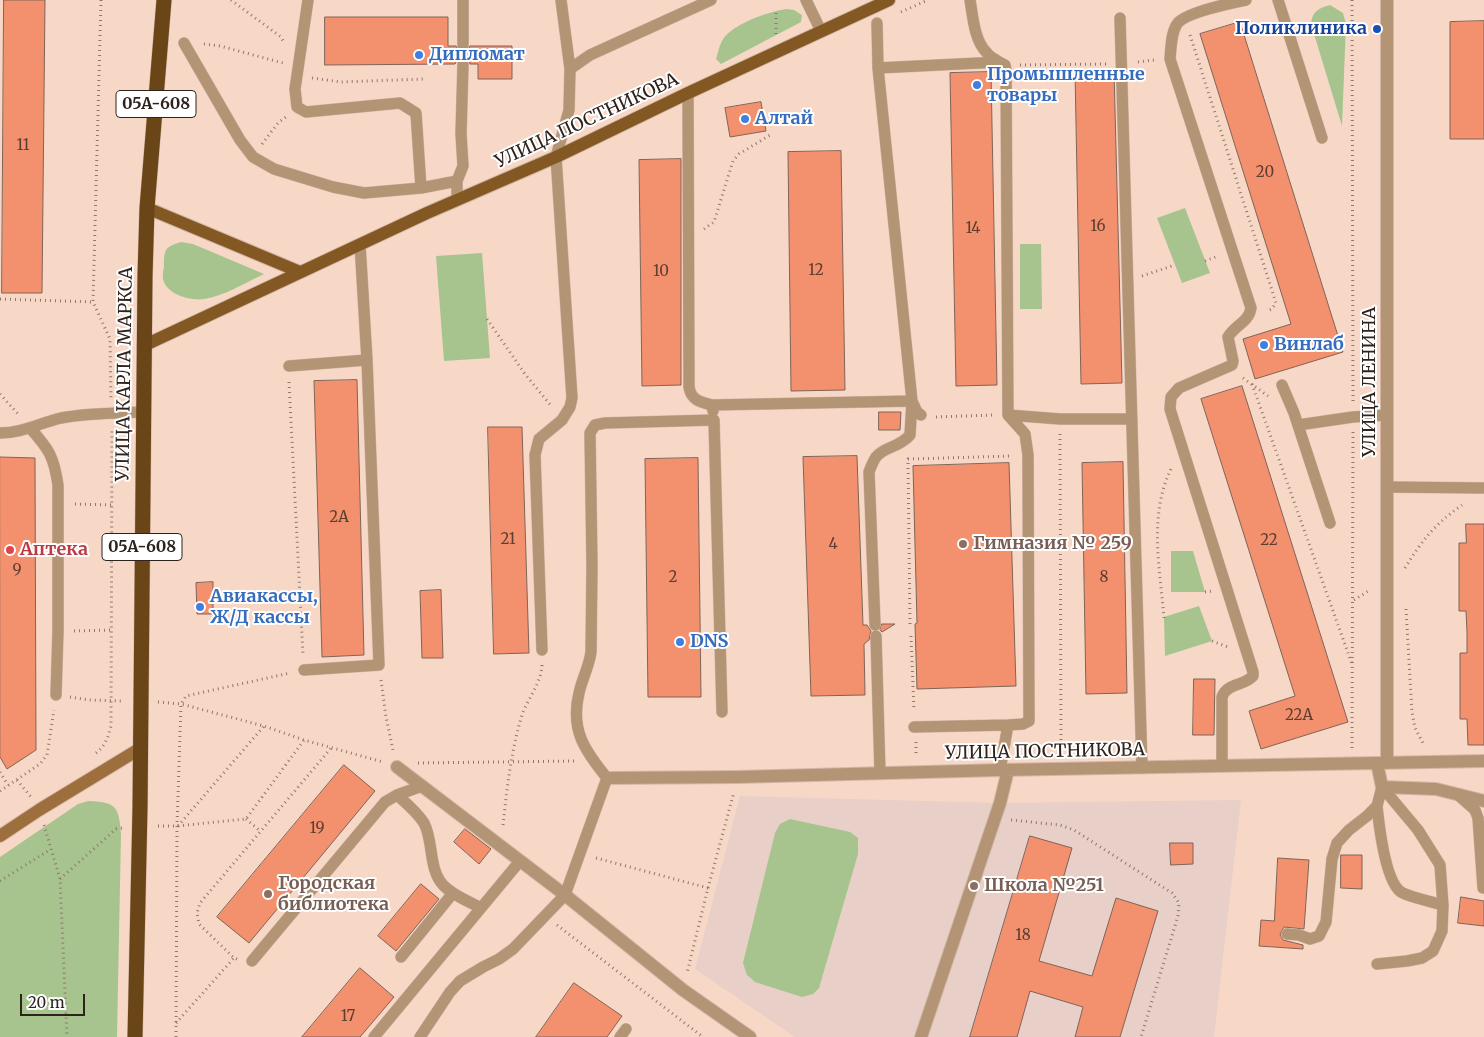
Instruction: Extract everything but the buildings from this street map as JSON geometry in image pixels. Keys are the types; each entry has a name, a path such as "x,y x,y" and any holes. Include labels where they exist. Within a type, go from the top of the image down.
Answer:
{"highway":[{"name":"УЛИЦА КАРЛА МАРКСА","path":"141,748 143,346 148,208 164,0"},
{"name":"05А-608","path":"136,1037 141,748"}],"main road":[{"name":"УЛИЦА ПОСТНИКОВА","path":"143,346 360,244 556,157 688,93 889,0"},
{"path":"148,208 300,272"}],"street":[{"name":"УЛИЦА ЛЕНИНА","path":"1382,787 1387,487 1388,0"},
{"path":"0,836 141,748"},
{"name":"УЛИЦА ПОСТНИКОВА","path":"607,778 738,778 1004,770 1484,761"},
{"path":"397,766 565,895 683,990 750,1037"},
{"path":"920,1037 1000,803 1004,770"},
{"path":"1382,787 1436,789 1484,801"}],"lane":[{"path":"308,0 295,88 297,107 306,112 400,103 416,113 421,188"},
{"path":"463,0 463,46"},
{"path":"542,650 535,455 539,439 562,420 572,398 556,157 569,110 570,69 561,0"},
{"path":"570,69 590,55 711,0"},
{"path":"806,0 821,31"},
{"path":"914,727 1023,724 1029,720 1030,714 1028,455 1025,434 1008,415 1006,70 1002,64 987,54 982,47 970,0"},
{"path":"1222,766 1222,697 1228,688 1250,680 1254,672 1170,409 1171,397 1179,388 1232,365 1228,337 1231,332 1249,318 1251,308 1170,58 1172,40 1177,24 1185,18 1246,0"},
{"path":"1278,0 1322,138"},
{"path":"1120,18 1142,768"},
{"path":"877,23 878,68 912,401 910,435 903,443 882,452 875,458 869,472 880,773"},
{"path":"184,43 240,140 252,157 274,169 333,187 364,193 421,188 457,181"},
{"path":"457,200 457,181 463,166 461,134 462,64"},
{"path":"878,68 1002,64"},
{"path":"688,93 690,393 700,402 712,405 912,401"},
{"path":"304,670 379,665 367,360 360,244"},
{"path":"288,366 367,360"},
{"path":"1282,385 1294,413 1330,523"},
{"path":"912,401 917,412 921,415"},
{"path":"712,405 714,420 722,712"},
{"path":"0,433 30,428 60,418 143,412"},
{"path":"1008,415 1060,419 1132,419"},
{"path":"1298,425 1353,417 1387,415"},
{"path":"420,1037 450,992 460,981 514,949 565,895 607,778 583,746 578,731 576,709 579,692 589,666 591,652 590,433 595,425 604,423 714,420"},
{"path":"30,428 46,446 55,463 58,485 56,695"},
{"path":"1387,487 1484,488"},
{"path":"1004,770 1008,725"},
{"path":"252,961 384,802 396,795 422,786"},
{"path":"1382,787 1377,806 1382,844 1387,866 1394,882 1401,892 1443,905"},
{"path":"1377,964 1422,958 1433,951 1442,931 1443,905 1440,866 1418,830 1382,787"},
{"path":"1457,794 1475,810 1478,818 1483,888"},
{"path":"396,795 424,823 437,874 442,884 453,893 481,908"},
{"path":"1287,934 1299,935 1310,939 1319,936 1326,922 1332,859 1337,843 1377,806"},
{"path":"374,1037 520,861"},
{"path":"400,957 453,893"}],"path":[{"path":"231,0 281,37 299,68"},
{"path":"1352,0 1352,749"},
{"path":"1185,18 1276,303 1272,309 1249,318"},
{"path":"1002,64 1122,64 1170,58"},
{"path":"252,157 278,123"},
{"path":"714,222 733,161 739,154 770,135"},
{"path":"1128,281 1175,265"},
{"path":"0,299 93,302"},
{"path":"487,319 525,374 562,420"},
{"path":"177,1037 177,826 180,704 186,696 304,670 288,366"},
{"path":"1228,368 1294,413"},
{"path":"1252,384 1353,668"},
{"path":"0,394 30,428"},
{"path":"921,415 929,417 1008,415"},
{"path":"1060,419 1061,755"},
{"path":"1164,618 1156,523 1159,501 1165,480 1182,447"},
{"path":"910,624 908,458 1028,455"},
{"path":"1404,568 1417,548 1438,523 1469,501"},
{"path":"79,504 112,505"},
{"path":"1406,607 1412,712 1415,728 1425,748"},
{"path":"89,630 112,630"},
{"path":"910,636 916,757"},
{"path":"500,845 511,761 522,715 538,684 541,672 542,650"},
{"path":"180,704 264,726 304,740 397,766 386,717 379,665"},
{"path":"0,791 40,764 47,755 56,695"},
{"path":"89,700 105,700"},
{"path":"177,826 264,726"},
{"path":"246,819 304,740"},
{"path":"252,961 234,958 199,924 197,912 200,903 332,747"},
{"path":"0,772 8,785"},
{"path":"683,990 738,778"},
{"path":"18,780 40,810 60,879 67,1037"},
{"path":"60,879 116,829 139,826 177,826 246,819 260,831"},
{"path":"993,819 1060,825 1074,830 1172,893 1178,903 1178,916 1141,1037"},
{"path":"0,881 51,848"},
{"path":"581,854 708,888"},
{"path":"545,916 703,1037"},
{"path":"176,1023 234,958"}],"shaded area":[{"name":"Школа №251","path":"740,796 1000,803 1241,800 1214,1037 795,1037 695,969"}],"green space":[{"path":"1330,5 1343,13 1346,24 1342,126 1311,24 1316,11"},
{"path":"786,9 794,10 802,15 801,22 721,64 716,59 722,41 733,29 760,16"},
{"path":"1185,208 1210,273 1182,283 1157,218"},
{"path":"181,242 193,244 264,274 234,289 204,299 187,298 175,294 167,287 163,280 164,257 168,248"},
{"path":"1020,244 1041,244 1042,309 1020,309"},
{"path":"482,253 490,358 444,361 436,256"},
{"path":"1171,551 1193,551 1205,592 1171,592"},
{"path":"1199,606 1212,641 1165,656 1164,617"},
{"path":"88,801 110,804 114,807 119,817 120,825 117,1037 0,1037 0,857 78,804"},
{"path":"790,819 850,832 858,838 858,854 819,988 813,994 802,997 755,982 747,975 743,963 775,833 780,824"}],"place":[{"name":"Поликлиника","path":"1377,29"},
{"name":"Дипломат","path":"419,55"},
{"name":"Промышленные товары","path":"977,85"},
{"name":"Алтай","path":"745,119"},
{"name":"Винлаб","path":"1264,345"},
{"name":"Гимназия № 259","path":"963,544"},
{"name":"Аптека","path":"10,550"},
{"name":"Авиакассы, Ж/Д кассы","path":"200,607"},
{"name":"DNS","path":"680,642"},
{"name":"Школа №251","path":"974,886"},
{"name":"Городская библиотека","path":"268,894"}]}
